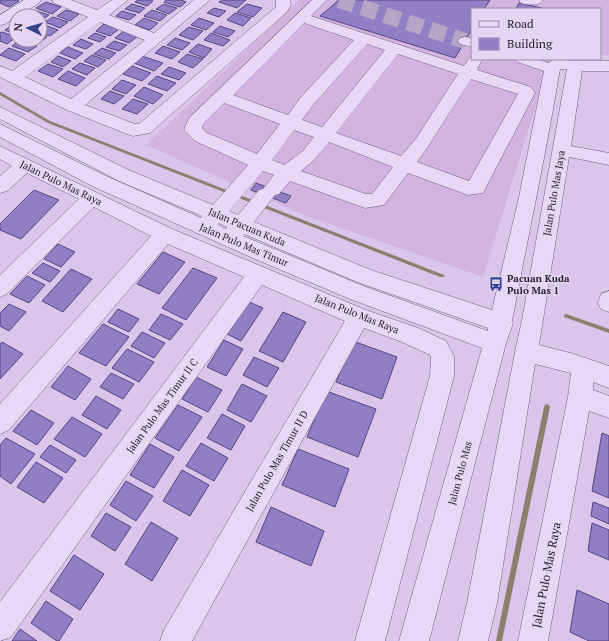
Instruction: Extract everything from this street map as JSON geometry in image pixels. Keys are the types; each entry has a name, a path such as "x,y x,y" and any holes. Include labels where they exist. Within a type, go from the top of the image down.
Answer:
{"street":[{"path":"0,21 34,0"},
{"path":"59,0 100,15 156,39"},
{"path":"7,75 121,0"},
{"path":"73,106 203,0"},
{"path":"7,75 73,106 133,130 144,129 282,9 284,5 283,0"},
{"path":"320,0 195,122 193,130 201,137 254,170 275,186 371,202 377,200 405,165 472,65"},
{"path":"526,0 536,0"},
{"path":"221,96 468,188 476,188 527,93 524,90 472,65 395,48 302,18"},
{"path":"215,216 254,170 307,101 364,38"},
{"path":"239,227 275,186 309,154 395,48"},
{"path":"525,60 552,69 557,63 575,66 609,66"},
{"name":"Jalan Pulo Mas Jaya","path":"533,354 533,320 536,294 562,150 575,66"},
{"name":"Jalan Pulo Mas","path":"414,641 500,324 526,208 552,69"},
{"path":"0,112 35,150 0,186"},
{"name":"Jalan Pulo Mas Timur","path":"0,130 35,150 99,181 215,216 239,227 358,293 500,324"},
{"name":"Jalan Pulo Mas Raya","path":"0,152 35,150 91,199 165,234 258,274 359,317 438,348 444,356 442,376 370,641"},
{"path":"562,150 609,159"},
{"path":"0,288 91,199"},
{"path":"0,422 165,234"},
{"name":"Jalan Pulo Mas Timur II C","path":"0,626 258,274"},
{"name":"Jalan Pulo Mas Timur II D","path":"175,641 359,317"},
{"path":"473,641 533,354 578,366 609,377"},
{"name":"Jalan Pulo Mas Raya","path":"533,641 580,397 578,366"},
{"path":"580,397 609,407"}],"shaded area":[{"path":"299,0 609,0 609,55 601,54 601,8 471,8 471,60 550,60 483,277 304,215 146,145"}],"building":[{"path":"1,0 19,1 9,7 0,3"},
{"path":"138,0 153,1 147,6 135,2"},
{"path":"166,0 181,0 186,2 180,7 164,2"},
{"path":"222,0 246,0 237,8 219,2"},
{"path":"339,0 490,0 485,8 471,8 471,31 455,58 320,16"},
{"path":"46,2 61,7 52,14 48,12 48,8 36,8"},
{"path":"519,3 542,8 516,8"},
{"path":"132,4 145,8 139,13 125,9"},
{"path":"164,4 177,8 169,14 156,9"},
{"path":"247,4 262,8 253,17 237,12"},
{"path":"214,8 226,11 219,17 207,13"},
{"path":"66,10 79,14 70,21 57,16"},
{"path":"152,10 167,15 160,21 144,16"},
{"path":"122,11 136,15 129,20 116,16"},
{"path":"235,13 251,18 243,26 227,20"},
{"path":"53,17 68,22 60,28 48,23 48,20"},
{"path":"144,18 158,23 150,30 135,25"},
{"path":"199,18 214,23 206,30 191,25"},
{"path":"104,24 119,29 110,36 96,31"},
{"path":"48,26 58,30 50,36 48,35"},
{"path":"220,26 235,31 228,37 213,32"},
{"path":"189,27 203,31 193,40 179,35"},
{"path":"124,31 138,36 129,43 115,38"},
{"path":"2,32 8,34 7,44 0,41 0,33"},
{"path":"95,33 106,37 100,42 88,38"},
{"path":"211,33 230,40 223,46 204,40"},
{"path":"175,38 190,43 182,50 167,45"},
{"path":"81,39 93,44 86,49 73,45"},
{"path":"114,41 127,45 119,51 106,47"},
{"path":"198,44 212,49 204,58 189,52"},
{"path":"163,46 180,52 172,59 155,53"},
{"path":"68,47 83,53 75,59 60,53"},
{"path":"9,48 25,54 16,61 0,55"},
{"path":"17,48 34,48 28,52"},
{"path":"102,48 116,53 109,59 94,54"},
{"path":"187,54 203,59 193,68 178,62"},
{"path":"92,55 106,60 98,67 84,61"},
{"path":"58,56 71,61 63,67 51,62"},
{"path":"142,56 163,63 154,71 134,63"},
{"path":"80,63 95,68 87,75 72,69"},
{"path":"48,64 63,69 53,77 38,71"},
{"path":"132,66 151,73 142,81 123,74"},
{"path":"169,67 186,73 179,80 161,74"},
{"path":"68,71 85,78 76,86 58,79"},
{"path":"157,76 176,83 167,91 148,84"},
{"path":"122,80 136,85 126,94 112,89"},
{"path":"144,87 163,95 153,104 134,96"},
{"path":"110,91 124,96 114,104 101,99"},
{"path":"133,99 148,104 137,114 122,109"},
{"path":"256,183 291,196 286,203 251,190"},
{"path":"34,190 59,200 21,239 0,230 0,224"},
{"path":"58,244 75,252 61,267 44,259"},
{"path":"163,252 185,262 159,294 137,284"},
{"path":"43,263 60,271 50,282 32,273"},
{"path":"193,268 217,278 186,320 162,308"},
{"path":"71,269 92,279 63,312 42,301"},
{"path":"27,276 45,285 29,303 10,294"},
{"path":"249,302 263,308 241,341 227,334"},
{"path":"9,304 26,312 9,331 0,326 0,313"},
{"path":"118,309 139,319 129,332 108,322"},
{"path":"283,312 306,322 283,362 259,351"},
{"path":"161,314 183,324 170,340 149,330"},
{"path":"103,324 129,337 106,366 79,353"},
{"path":"142,332 165,343 154,358 131,346"},
{"path":"224,340 243,349 226,376 207,367"},
{"path":"353,341 397,357 382,399 336,382"},
{"path":"2,342 23,354 0,379 0,344"},
{"path":"127,349 154,362 139,382 112,368"},
{"path":"254,357 279,368 267,387 243,375"},
{"path":"68,366 91,379 75,400 51,387"},
{"path":"111,373 134,384 123,399 100,387"},
{"path":"196,377 222,390 208,412 182,399"},
{"path":"242,384 267,396 251,422 227,410"},
{"path":"326,391 376,409 358,457 307,437"},
{"path":"96,396 121,410 107,429 82,415"},
{"path":"178,405 202,417 179,451 155,438"},
{"path":"31,410 54,423 37,445 13,431"},
{"path":"222,414 245,426 231,450 207,438"},
{"path":"72,417 102,434 85,457 54,439"},
{"path":"602,433 609,436 609,498 592,491"},
{"path":"6,438 35,454 11,484 0,476 0,445"},
{"path":"201,443 228,458 214,481 186,466"},
{"path":"150,444 174,457 154,488 130,475"},
{"path":"50,445 76,460 66,473 40,457"},
{"path":"298,449 349,469 335,507 282,485"},
{"path":"36,462 63,478 44,503 17,487"},
{"path":"182,470 209,485 190,516 163,501"},
{"path":"126,481 153,496 136,521 110,505"},
{"path":"593,502 609,508 609,524 591,516"},
{"path":"271,507 324,531 311,566 256,542"},
{"path":"106,513 131,527 115,551 91,536"},
{"path":"151,522 178,538 152,581 125,564"},
{"path":"592,523 609,530 609,560 588,551"},
{"path":"74,555 104,574 80,610 50,591"},
{"path":"577,590 609,604 609,641 589,641 570,632"},
{"path":"46,601 73,619 59,641 31,623"},
{"path":"20,629 37,641 12,641"}],"waterway":[{"path":"0,93 49,122 442,276"},
{"path":"566,316 609,331"},
{"path":"499,641 547,407"}],"tunnel":[{"path":"339,0 465,41"}],"place":[{"name":"Pacuan Kuda Pulo Mas 1","path":"496,284"}]}
